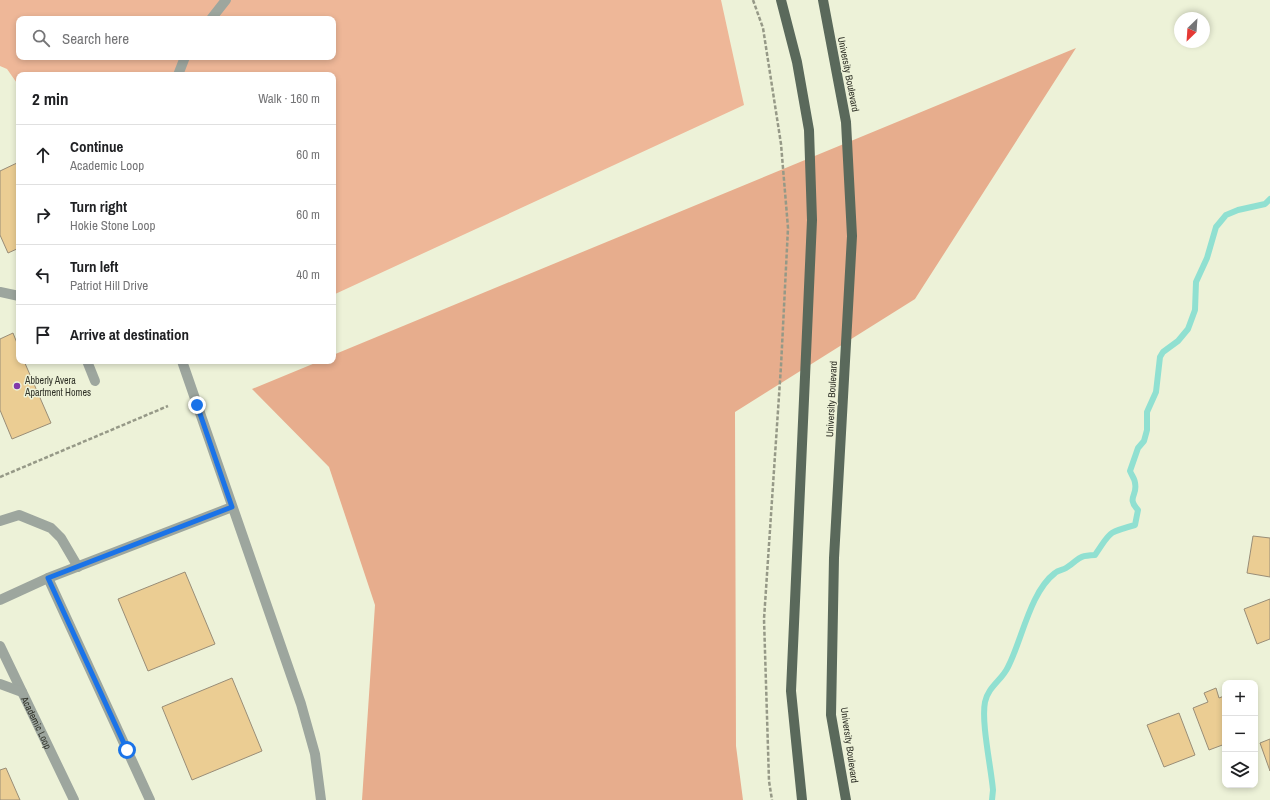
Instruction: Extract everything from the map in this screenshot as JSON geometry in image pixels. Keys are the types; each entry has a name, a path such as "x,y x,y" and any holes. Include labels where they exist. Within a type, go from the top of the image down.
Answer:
{"main road":[{"path":"782,0 797,62 809,130 812,220 791,691 802,800"},
{"name":"University Boulevard","path":"823,0 846,122 852,236 834,558 831,715 846,800"}],"street":[{"path":"213,16 226,0"},
{"path":"179,72 183,60"},
{"path":"0,292 16,295"},
{"path":"88,364 95,381"},
{"path":"183,364 301,704 315,754 321,800"},
{"path":"0,600 48,578 232,507"},
{"path":"0,521 20,515 51,528 61,538 78,566"},
{"path":"48,578 150,800"},
{"name":"Academic Loop","path":"0,646 74,800"},
{"path":"0,684 22,692"}],"path":[{"path":"753,0 763,28 782,144 788,228 781,366 764,619 769,781 772,800"},
{"path":"0,477 168,406"}],"shaded area":[{"path":"0,0 721,0 744,105 336,294 336,72 16,72 16,82 7,69 0,66"},
{"path":"1076,48 915,299 735,412 736,746 743,800 362,800 375,605 329,467 252,389 313,364 336,364 336,354"}],"building":[{"path":"16,163 16,249 8,253 0,235 0,171"},
{"name":"Abberly Avera Apartment Homes","path":"13,333 16,340 16,364 25,364 51,423 12,439 0,410 0,339"},
{"path":"1253,536 1270,538 1270,577 1247,573"},
{"path":"185,572 215,644 148,671 118,599"},
{"path":"1270,599 1270,639 1257,644 1244,609"},
{"path":"232,678 262,751 192,780 162,707"},
{"path":"1216,688 1219,698 1222,697 1222,745 1209,750 1193,708 1208,702 1204,693"},
{"path":"1179,713 1195,755 1164,767 1147,725"},
{"path":"1270,739 1270,771 1260,743"},
{"path":"6,768 20,800 0,800 0,770"}],"waterway":[{"path":"992,800 993,790 984,721 985,702 989,692 1008,667 1027,617 1046,581 1056,572 1071,565 1079,558 1095,555 1110,534 1135,525 1138,510 1133,502 1135,487 1130,471 1138,448 1144,441 1147,430 1147,412 1156,392 1160,357 1163,352 1178,341 1188,329 1195,310 1196,282 1207,258 1216,227 1226,215 1238,210 1265,204 1270,199"}],"place":[{"name":"Abberly Avera Apartment Homes","path":"17,386"}],"route":[{"path":"127,750 48,578 232,507 197,405"}]}
